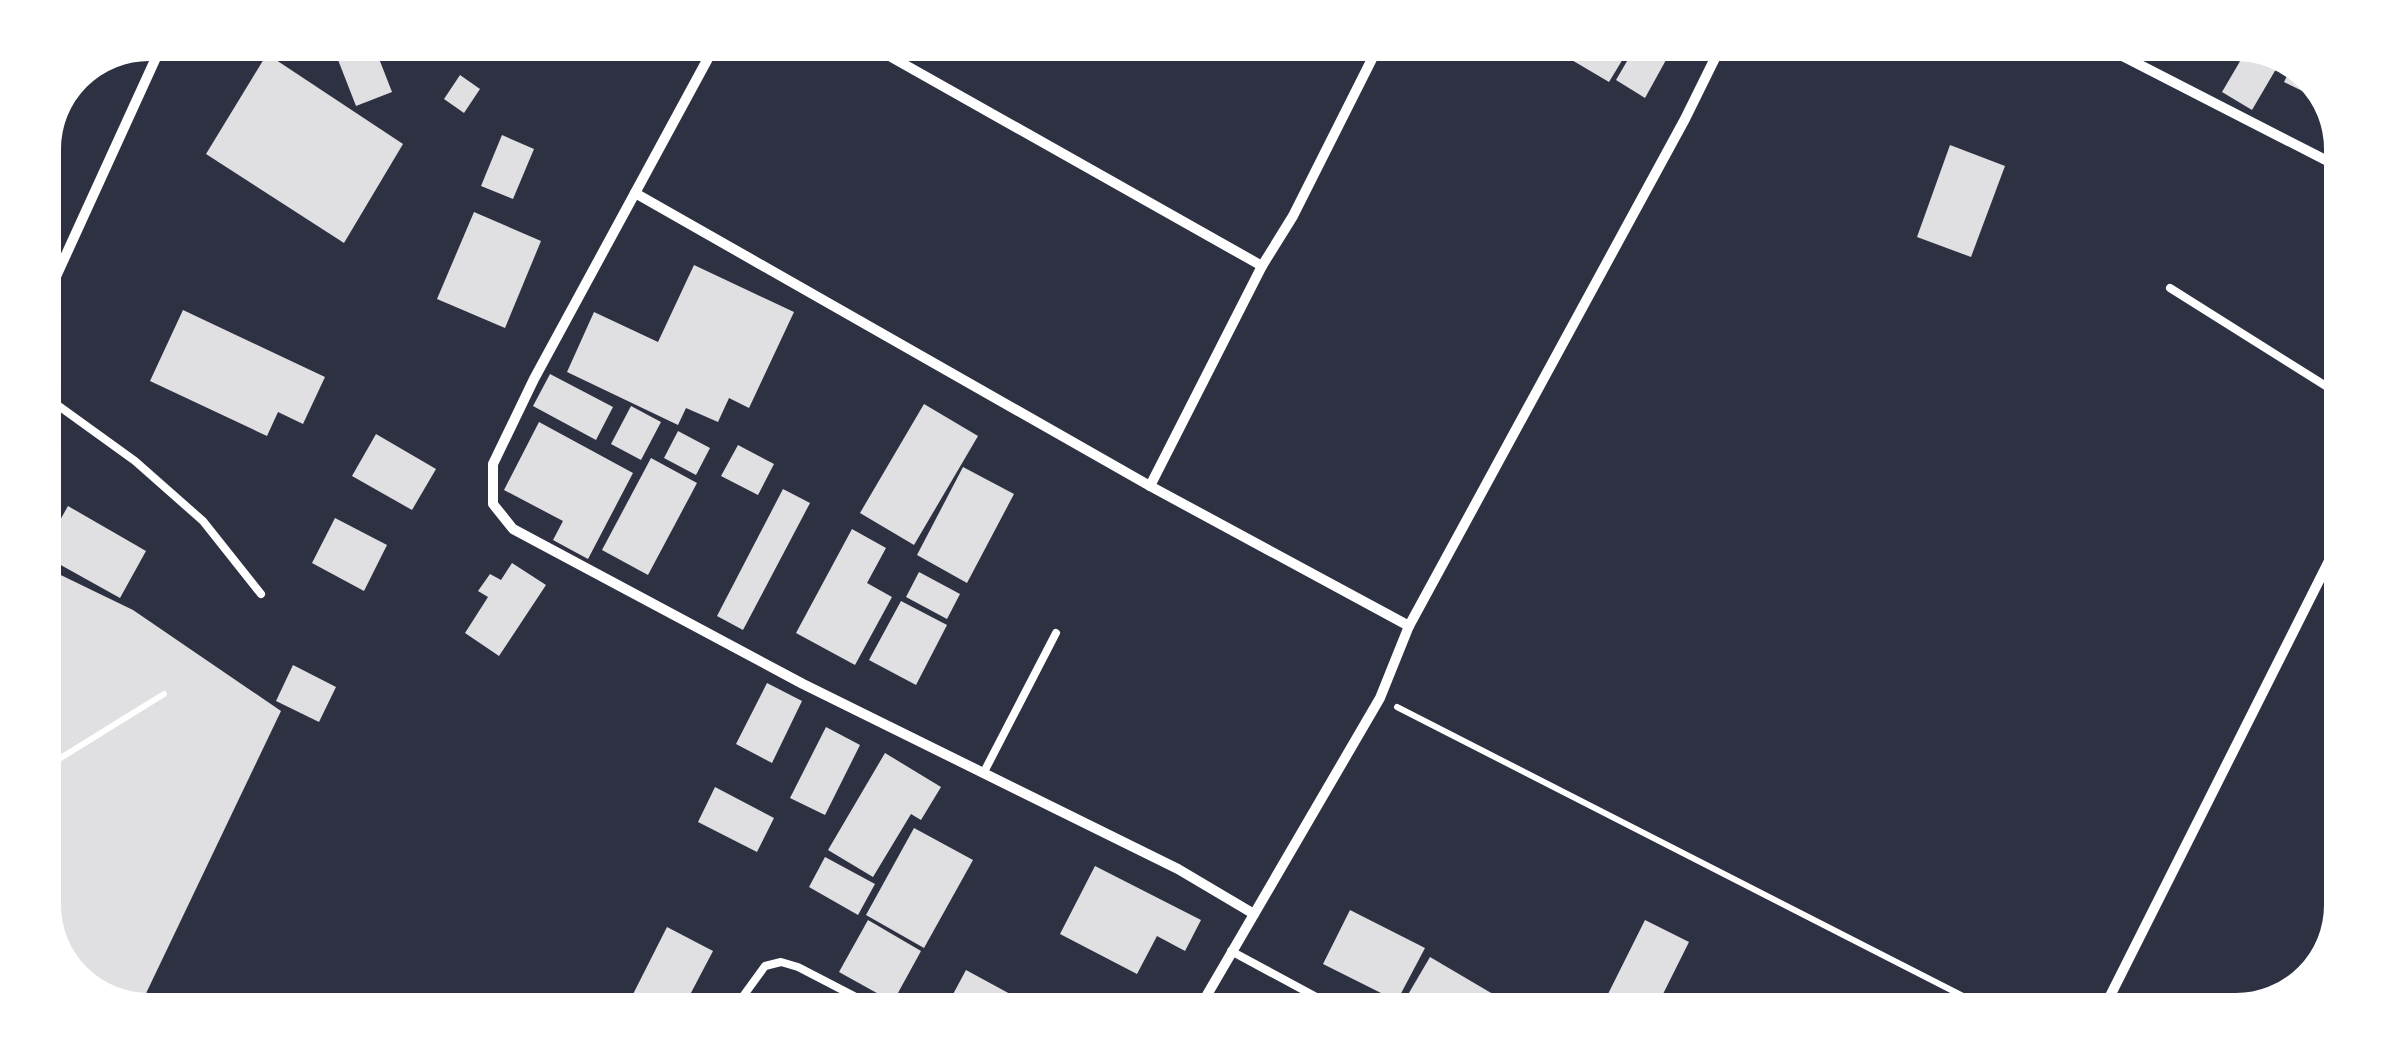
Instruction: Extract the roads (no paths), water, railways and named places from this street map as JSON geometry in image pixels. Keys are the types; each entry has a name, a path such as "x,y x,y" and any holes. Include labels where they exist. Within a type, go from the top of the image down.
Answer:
{"street":[{"path":"55,279 157,55"},
{"path":"710,55 534,379 493,464 494,504 513,529 803,684 1178,869 1254,914"},
{"path":"887,55 1262,266"},
{"path":"1150,486 1374,55"},
{"path":"1203,999 1380,698 1409,626 1716,55"},
{"path":"2121,55 2330,163"},
{"path":"635,193 1150,486 1409,626"},
{"path":"2109,999 2330,559"}],"lane":[{"path":"2170,288 2330,389"},
{"path":"55,403 135,461 204,521 261,594"},
{"path":"984,772 1056,633"},
{"path":"1231,951 1320,999"},
{"path":"741,999 764,966 781,962 860,999"}]}
